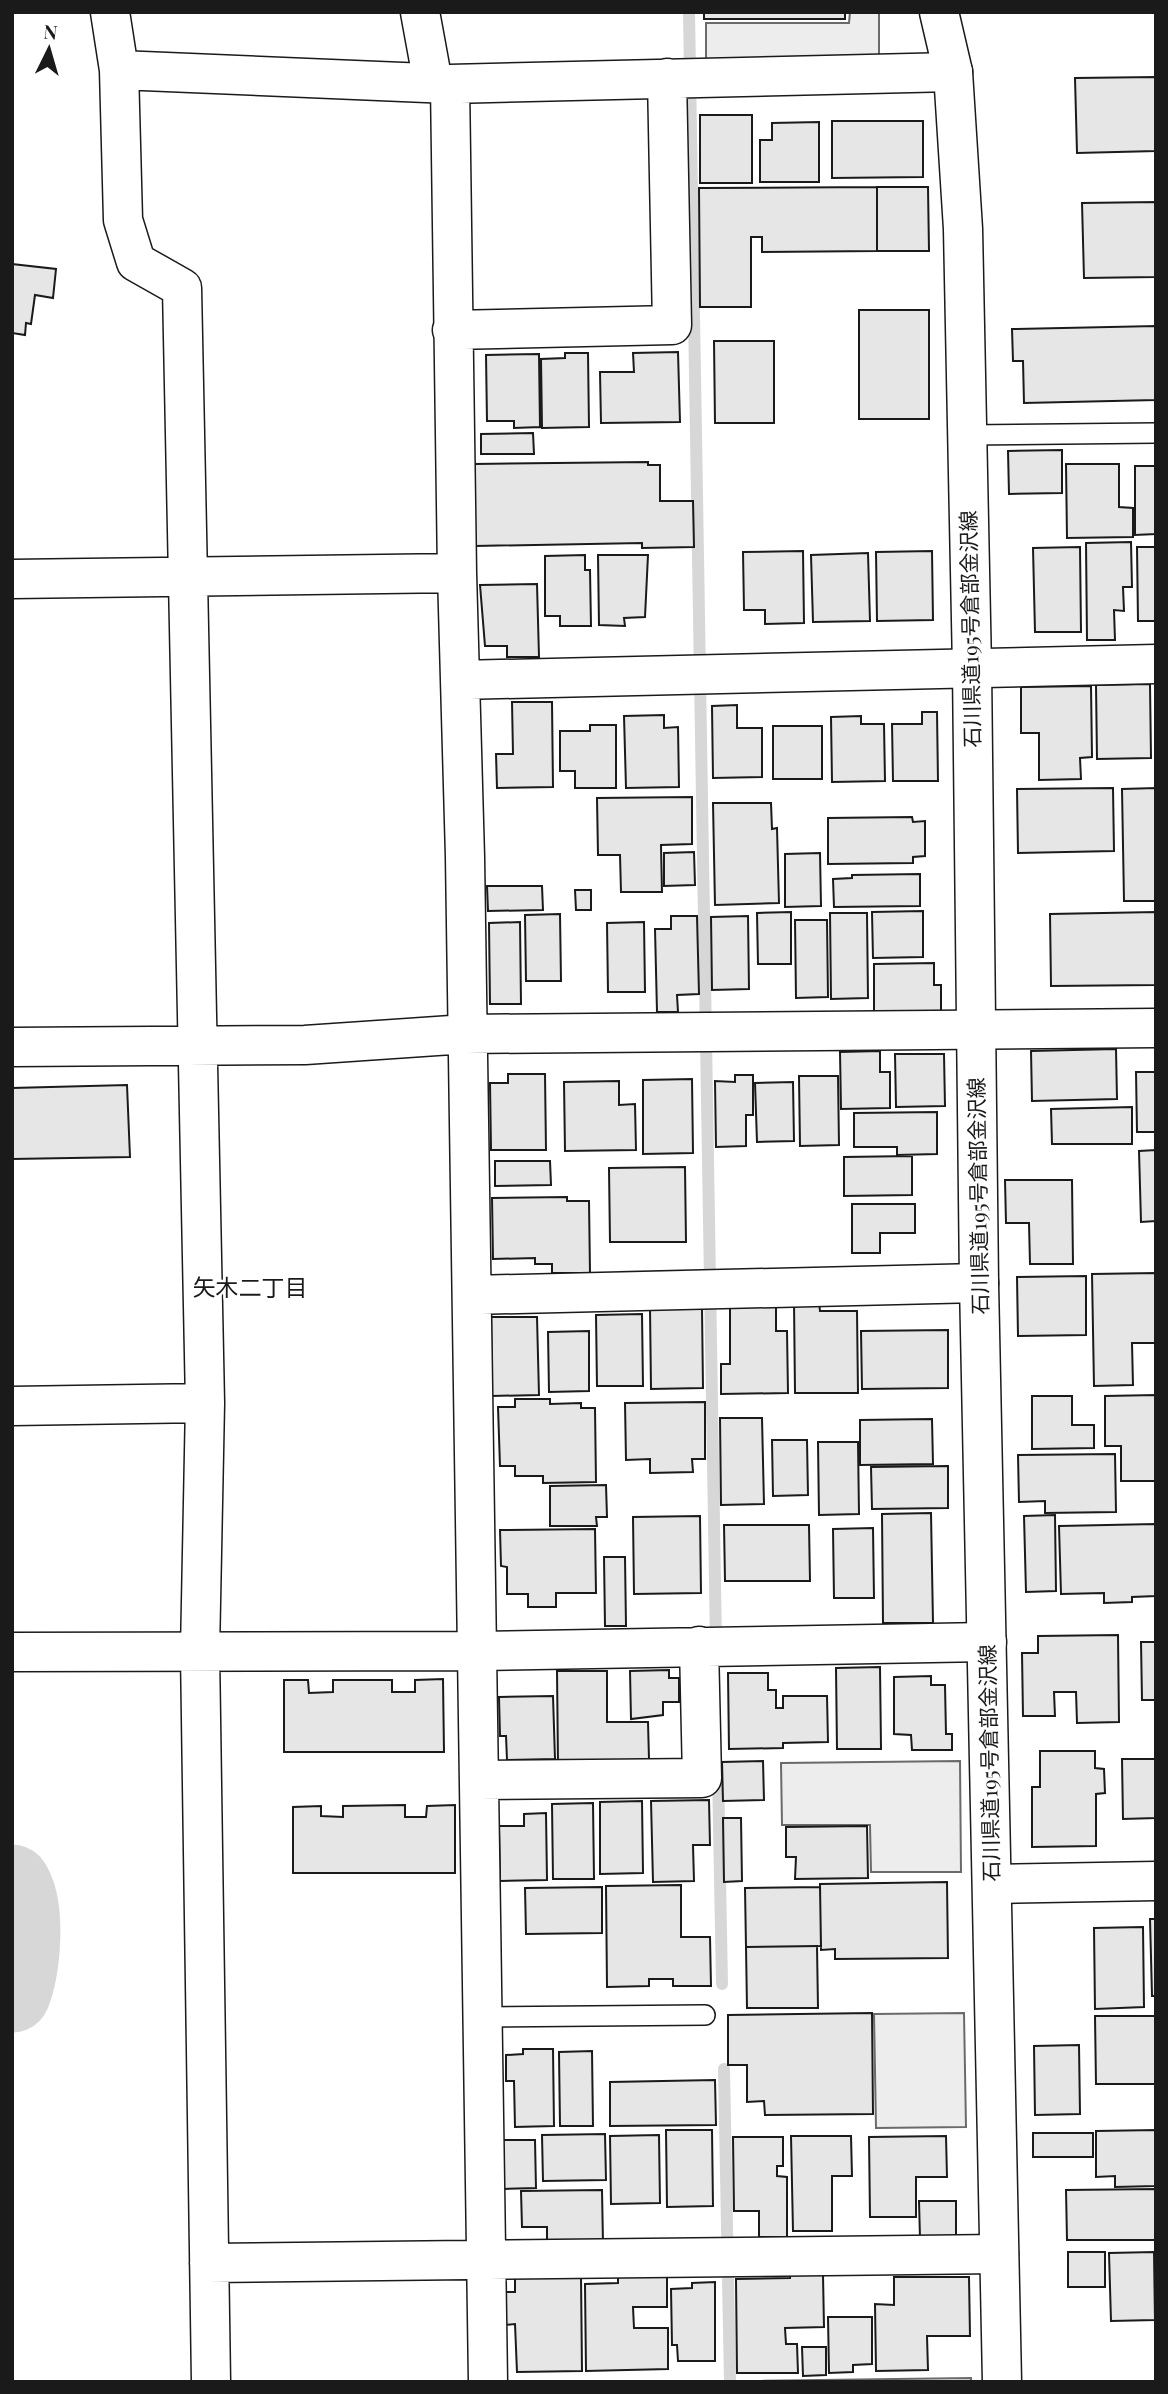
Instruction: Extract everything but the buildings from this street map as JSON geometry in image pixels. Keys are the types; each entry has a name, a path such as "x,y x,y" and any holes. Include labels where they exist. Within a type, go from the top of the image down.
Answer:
{"street":[{"path":"110,12 119,71 122,220 136,262 182,288 205,1403 200,1651 211,2382"},
{"path":"420,12 441,83 452,330 472,1295 488,2382"},
{"name":"石川県道195号倉部金沢線","path":"939,12 953,72 963,229 972,668 979,1283 1002,2382"},
{"path":"119,71 441,83 953,72"},
{"path":"452,330 673,325 682,78"},
{"path":"12,579 457,573"},
{"path":"460,680 1156,664"},
{"path":"12,1047 305,1045 466,1034 1156,1028"},
{"path":"472,1295 979,1283"},
{"path":"12,1406 205,1403"},
{"path":"12,1652 478,1651 987,1642"},
{"path":"480,1780 702,1778 710,1646"},
{"path":"993,1884 1156,1881"},
{"path":"209,2263 999,2254"}],"lane":[{"path":"967,435 1156,433"},
{"path":"482,2017 705,2015"}],"shaded area":[{"path":"850,12 879,12 879,59 706,60 706,23 849,23"},
{"path":"960,1761 961,1872 871,1872 870,1825 782,1825 781,1763"},
{"path":"964,2013 966,2127 876,2128 874,2014"},
{"path":"971,2378 971,2382 736,2382 736,2381"}],"waterway":[{"path":"689,12 716,1644"},
{"path":"718,1771 722,1984"},
{"path":"12,1883 17,1894 22,1922 21,1954 12,1994"},
{"path":"724,2069 730,2382"}],"district":[{"name":"矢木二丁目","path":"250,1288"}]}
